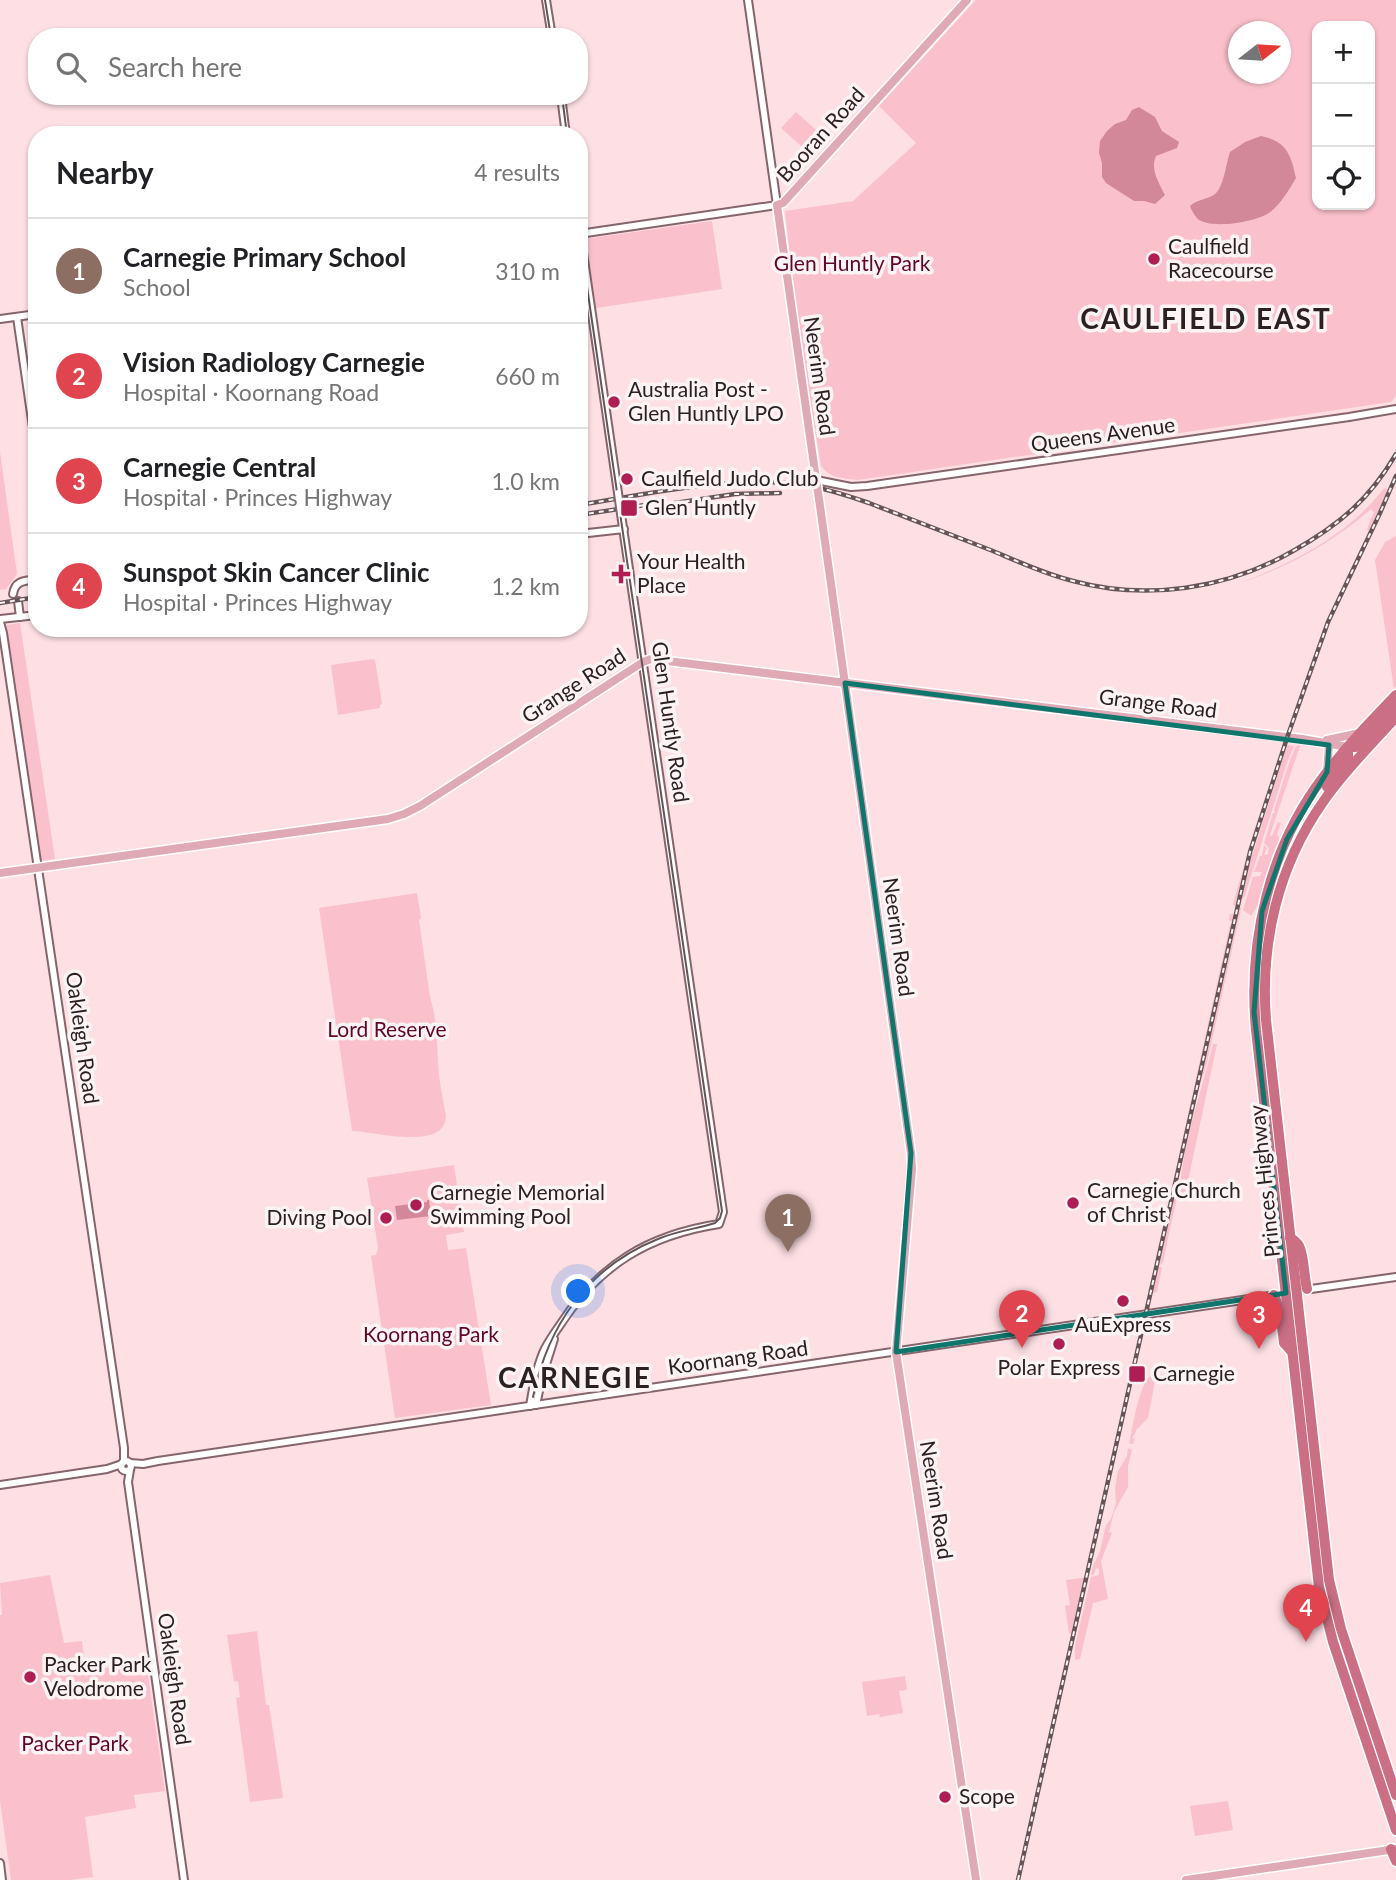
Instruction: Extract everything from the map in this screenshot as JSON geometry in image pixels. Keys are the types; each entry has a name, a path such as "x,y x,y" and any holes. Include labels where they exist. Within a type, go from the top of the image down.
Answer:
{"highway":[{"name":"Princes Highway","path":"1396,695 1388,714 1325,798 1290,860 1273,911 1266,958 1266,1020 1290,1238 1297,1242 1301,1250 1303,1275 1296,1291 1292,1353 1317,1573 1327,1620 1343,1653 1396,1795"},
{"path":"1325,798 1327,788 1348,758 1348,747 1360,745 1396,707"},
{"name":"Princes Highway","path":"1388,714 1360,733 1327,772 1297,819 1281,854 1264,906 1253,993 1296,1291 1327,1563 1343,1653 1396,1830"},
{"path":"1274,1295 1280,1310 1284,1343 1292,1353"},
{"path":"1394,1849 1396,1861"}],"main road":[{"name":"Booran Road","path":"777,205 783,203 967,0"},
{"name":"Neerim Road","path":"777,205 912,1169 896,1352 976,1880"},
{"name":"Grange Road","path":"0,873 402,815 643,662 657,659 1348,747"},
{"path":"1327,772 1328,743 1360,733"},
{"path":"1186,1880 1394,1849"}],"street":[{"path":"546,0 551,28"},
{"name":"Neerim Road","path":"748,0 777,205"},
{"path":"562,105 565,126"},
{"name":"Booran Road","path":"588,233 777,205"},
{"name":"Glen Huntly Road","path":"533,1405 560,1324 587,1289 623,1258 665,1237 719,1224 723,1216 588,289"},
{"path":"0,319 28,315"},
{"path":"17,317 28,393"},
{"name":"Queens Avenue","path":"816,483 867,486 1396,409"},
{"path":"588,533 624,529"},
{"path":"18,617 18,588 28,581"},
{"path":"1,620 28,616"},
{"name":"Oakleigh Road","path":"1,620 127,1466 184,1880"},
{"name":"Koornang Road","path":"0,1485 1396,1277"},
{"path":"0,1863 2,1880"}],"highlighted area":[{"path":"845,683 1329,745 1327,772 1287,839 1262,911 1254,1012 1286,1293 896,1352 911,1153"}],"green space":[{"name":"Caulfield Racecourse","path":"976,0 1396,0 1396,396 1391,402 858,480 829,473 821,466 796,310 785,211 853,201 916,143 879,106"},
{"path":"796,112 824,137 809,153 781,128"},
{"path":"712,221 722,289 596,308 588,258 588,239"},
{"path":"0,452 17,574 6,589 0,590"},
{"path":"1384,488 1388,490 1368,531 1374,512 1371,509 1341,533 1308,553 1237,584 1298,557 1337,534 1370,505"},
{"path":"1396,536 1394,689 1375,560 1385,542"},
{"path":"20,623 55,859 40,861 6,639 7,625"},
{"path":"373,659 382,704 380,708 338,715 331,665"},
{"path":"1284,744 1251,853 1287,745 1294,746 1244,898 1240,899 1237,909 1233,904 1255,828"},
{"path":"1296,746 1300,746 1270,835 1272,836 1278,822 1281,823 1277,834 1281,841 1260,902 1251,916 1243,910 1253,877 1260,876 1262,872 1254,872 1264,845 1267,848 1264,855 1268,854 1269,848 1264,843"},
{"name":"Lord Reserve","path":"417,893 446,1116 443,1127 434,1134 421,1137 352,1131 319,908"},
{"path":"1243,900 1180,1170 1163,1262 1158,1267 1162,1267 1157,1292 1153,1293 1145,1308 1230,925 1234,922 1229,920 1230,914 1235,915"},
{"path":"1213,1044 1217,1044 1185,1195 1180,1191 1184,1155"},
{"name":"Koornang Park","path":"454,1165 464,1232 446,1235 448,1250 466,1248 491,1405 395,1418 371,1256 376,1255 378,1248 367,1178"},
{"path":"1156,1376 1148,1418 1137,1429 1132,1439 1135,1438 1133,1444 1130,1444 1131,1441 1129,1444 1142,1390 1149,1377"},
{"path":"1128,1448 1132,1450 1128,1466 1128,1487 1114,1512 1109,1532 1112,1533 1101,1561 1108,1599 1093,1603 1080,1659 1075,1660 1075,1646 1091,1577 1099,1575 1099,1569 1096,1568 1091,1575 1093,1566 1116,1503 1118,1471 1127,1456"},
{"name":"Packer Park","path":"50,1575 64,1643 82,1641 86,1671 146,1662 165,1791 134,1795 136,1808 85,1817 93,1877 70,1880 11,1880 0,1801 0,1583"},
{"path":"1088,1577 1074,1642 1071,1643 1065,1606 1070,1605 1066,1580"},
{"path":"257,1631 266,1705 269,1705 283,1797 250,1802 236,1698 240,1697 238,1681 234,1682 227,1635"},
{"path":"905,1676 907,1690 899,1691 903,1713 867,1716 862,1682"},
{"path":"1228,1801 1233,1830 1195,1836 1190,1806"}],"shaded area":[{"path":"1139,107 1155,117 1162,131 1179,142 1177,148 1156,156 1154,161 1158,181 1165,195 1155,204 1134,201 1106,183 1102,177 1100,141 1115,124 1126,120 1132,110"},
{"path":"1261,136 1277,141 1290,156 1296,178 1284,197 1269,213 1254,219 1224,224 1199,220 1190,206 1218,191 1230,152"},
{"path":"427,1200 431,1216 397,1220 395,1206"}],"tram line":[{"path":"545,0 550,28"},
{"path":"563,105 566,126"},
{"path":"533,1397 549,1346 575,1302 592,1282 611,1265 633,1251 665,1236 715,1223 722,1211 588,294"}],"railway":[{"path":"588,503 716,484 771,482 806,485 869,503 1063,578 1101,587 1158,590 1186,588 1241,575 1293,551 1352,510 1375,485 1396,454"},
{"path":"1018,1880 1250,852 1328,622 1396,476"},
{"path":"655,506 735,494 780,493"},
{"path":"588,514 665,502"},
{"path":"0,603 28,598"}],"place":[{"name":"Caulfield Racecourse","path":"1154,259"},
{"name":"Australia Post - Glen Huntly LPO","path":"614,402"},
{"name":"Caulfield Judo Club","path":"627,479"},
{"name":"Glen Huntly","path":"629,508"},
{"name":"Your Health Place","path":"621,574"},
{"name":"Carnegie Church of Christ","path":"1073,1203"},
{"name":"Carnegie Memorial Swimming Pool","path":"416,1205"},
{"name":"Diving Pool","path":"386,1218"},
{"name":"Carnegie Primary School","path":"788,1252"},
{"name":"AuExpress","path":"1123,1301"},
{"name":"Polar Express","path":"1059,1344"},
{"name":"Vision Radiology Carnegie","path":"1022,1348"},
{"name":"Carnegie Central","path":"1259,1349"},
{"name":"Carnegie","path":"1137,1374"},
{"name":"Sunspot Skin Cancer Clinic","path":"1306,1642"},
{"name":"Packer Park Velodrome","path":"30,1677"},
{"name":"Scope","path":"945,1797"}],"district":[{"name":"CAULFIELD EAST","path":"1206,319"},
{"name":"CARNEGIE","path":"575,1378"}],"park label":[{"name":"Glen Huntly Park","path":"852,264"}]}
